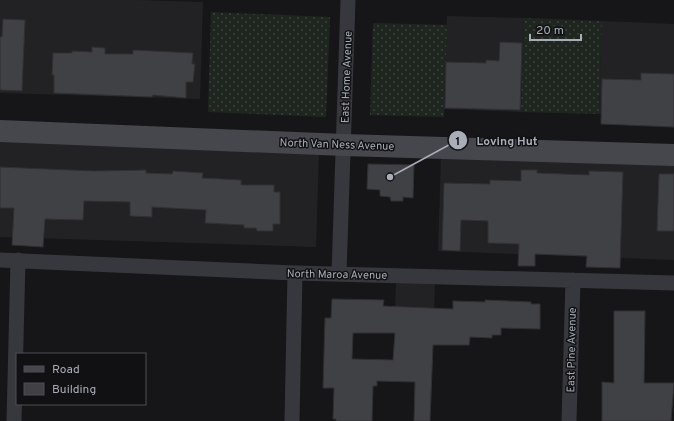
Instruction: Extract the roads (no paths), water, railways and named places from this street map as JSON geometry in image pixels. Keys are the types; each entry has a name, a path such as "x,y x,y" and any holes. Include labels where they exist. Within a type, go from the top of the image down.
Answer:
{"main road":[{"name":"North Van Ness Avenue","path":"0,131 344,145 674,155"}],"street":[{"name":"East Home Avenue","path":"339,274 348,0"},
{"name":"North Maroa Avenue","path":"0,260 295,273 674,283"},
{"path":"14,421 18,260"},
{"path":"292,421 295,273"},
{"name":"East Pine Avenue","path":"569,421 572,280"}],"place":[{"name":"Loving Hut","path":"390,177"}]}
